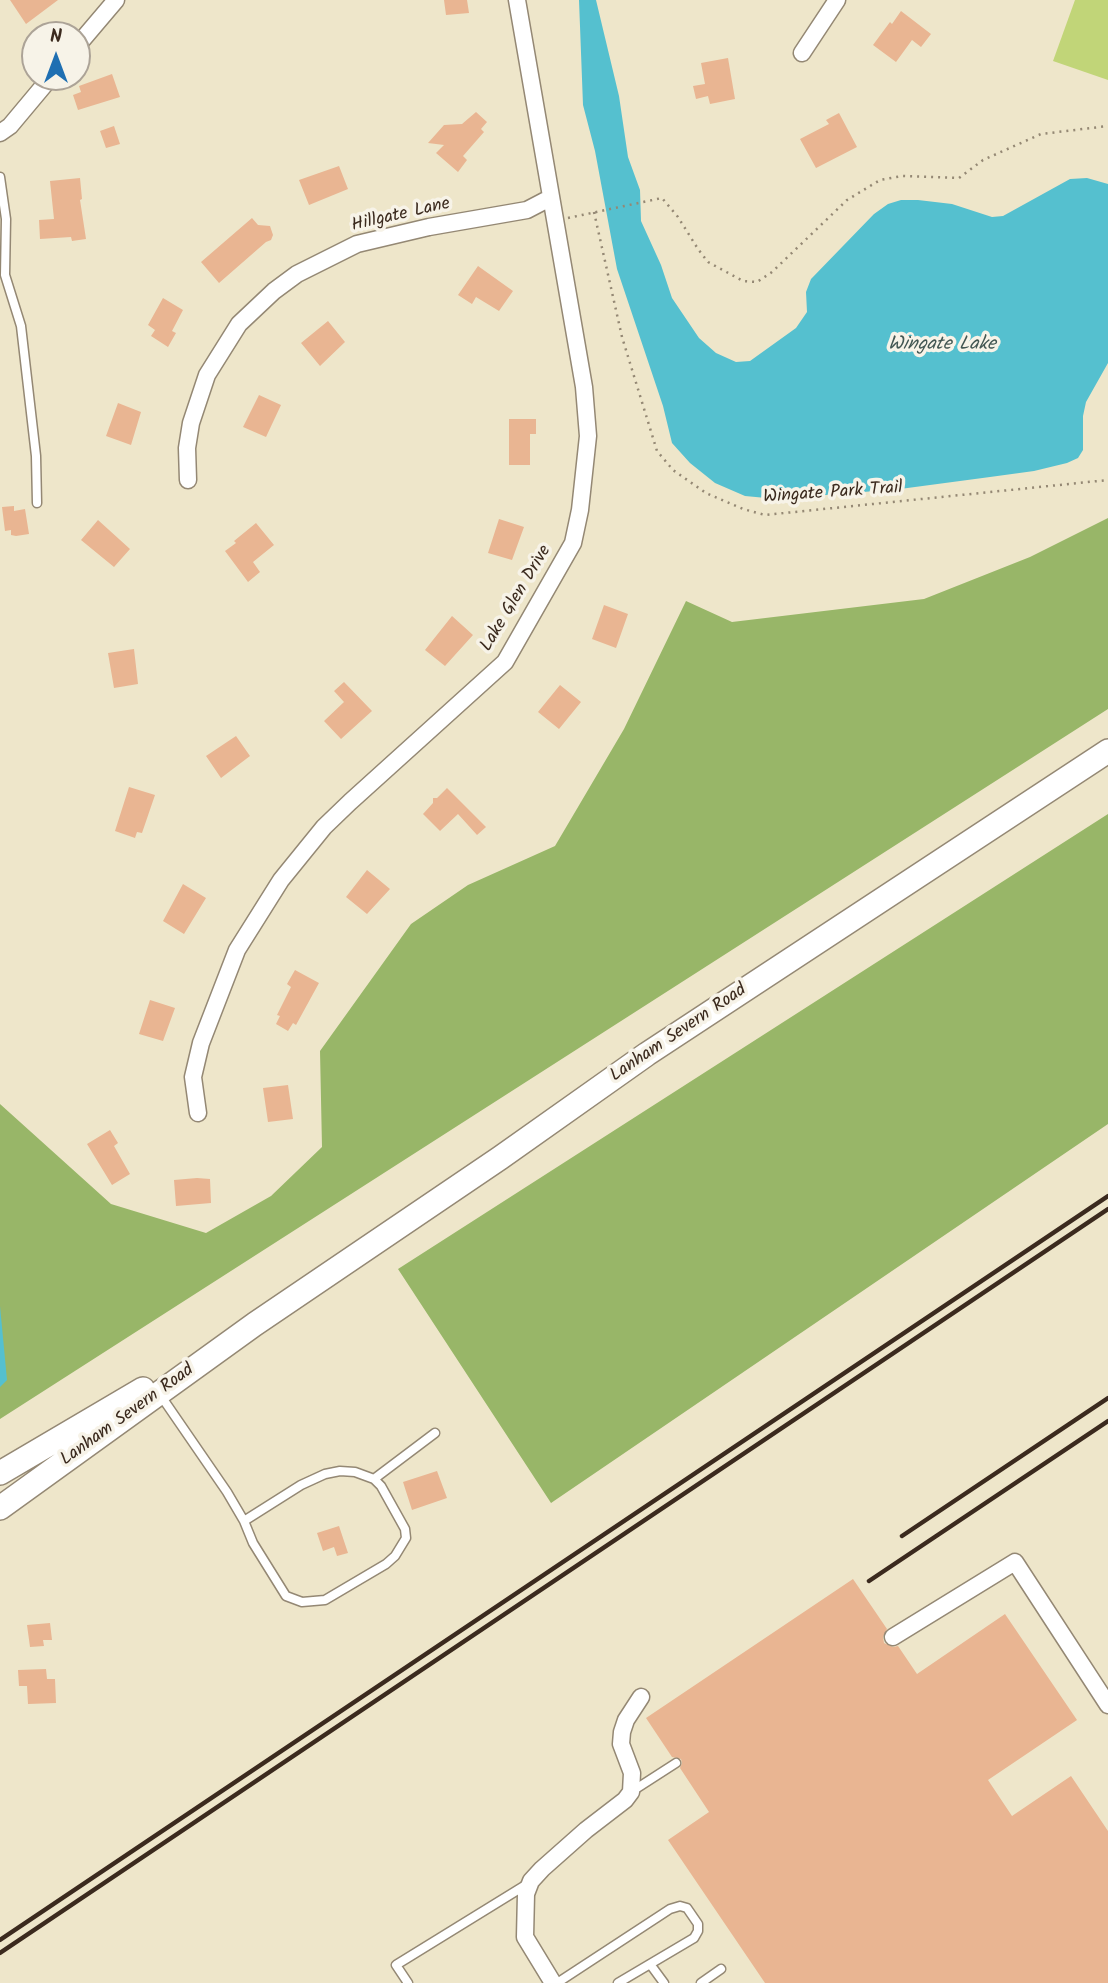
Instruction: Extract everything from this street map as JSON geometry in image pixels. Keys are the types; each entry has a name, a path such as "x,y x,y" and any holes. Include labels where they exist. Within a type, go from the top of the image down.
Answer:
{"main road":[{"name":"Lanham Severn Road","path":"0,1508 255,1324 478,1173 647,1054 1108,751"},
{"name":"Lanham Severn Road","path":"0,1473 255,1324"}],"street":[{"path":"91,29 116,0"},
{"name":"Lake Glen Drive","path":"198,1113 193,1077 201,1043 237,950 281,880 324,827 505,662 573,543 580,510 588,436 584,387 517,0"},
{"path":"802,53 837,0"},
{"path":"0,133 10,126 39,91"},
{"name":"Hillgate Lane","path":"188,480 187,448 191,423 207,375 239,324 297,274 357,244 429,227 527,210 550,198"},
{"path":"892,1637 1015,1562 1108,1705"},
{"path":"555,1983 525,1937 525,1902 531,1881 631,1792 632,1773 621,1744 622,1732 626,1720 641,1697"}],"lane":[{"path":"0,177 6,219 5,275 21,326 36,456 37,503"},
{"path":"159,1393 227,1492 253,1543 286,1596 302,1602 325,1600 386,1564 395,1556 405,1538 405,1529 389,1497 374,1479 355,1472 325,1474 301,1485 244,1521"},
{"path":"374,1479 435,1433"},
{"path":"631,1792 676,1763"},
{"path":"408,1983 396,1965 531,1881"},
{"path":"555,1983 670,1909 680,1906 687,1909 698,1924 694,1938 618,1983"},
{"path":"650,1964 664,1983"},
{"path":"701,1983 722,1969"}],"path":[{"path":"568,218 662,198 708,262 743,281 757,282 772,272 847,200 880,180 902,176 959,178 983,160 1041,135 1108,127"},
{"name":"Wingate Park Trail","path":"594,212 622,337 657,451 673,470 706,494 765,515 1108,480"}],"green space":[{"path":"1075,0 1108,0 1108,80 1053,61"},
{"path":"1108,518 1108,709 0,1419 0,1104 111,1204 206,1233 271,1196 322,1147 320,1051 411,924 468,885 555,846 624,729 686,601 732,622 924,599 1030,557"},
{"path":"1108,814 1108,1124 551,1503 398,1269"}],"water":[{"name":"Wingate Lake","path":"579,0 596,0 619,96 628,157 640,190 641,221 661,265 672,298 699,338 716,353 736,362 750,361 796,328 807,312 806,292 811,279 874,214 888,204 901,200 918,200 952,204 992,217 1003,216 1070,179 1087,178 1108,184 1108,363 1086,402 1083,416 1083,450 1078,458 1034,471 990,477 900,489 777,499 745,496 715,483 690,463 672,443 663,406 617,269 595,151 583,105"},
{"path":"0,1306 7,1380 0,1387"}],"building":[{"path":"10,0 58,0 30,21 24,21"},
{"path":"444,0 467,0 469,13 446,15"},
{"path":"901,11 931,34 921,47 912,40 896,62 873,45"},
{"path":"728,58 735,99 710,104 708,96 696,99 693,86 705,84 701,63"},
{"path":"112,74 120,97 78,110 73,95 81,91 91,91 91,82"},
{"path":"476,112 487,122 481,129 484,132 463,156 467,160 458,172 436,153 444,145 428,143 444,125 462,124"},
{"path":"839,113 857,147 816,168 800,139 829,124 826,120"},
{"path":"114,126 120,144 106,148 100,131"},
{"path":"339,166 348,189 309,205 299,180"},
{"path":"80,178 80,200 86,239 40,239 39,220 54,219 50,181"},
{"path":"252,218 258,225 270,226 273,235 271,240 219,283 201,262"},
{"path":"478,266 513,291 499,311 476,297 472,304 458,295"},
{"path":"163,298 183,310 172,331 176,333 168,347 151,336 155,330 148,325"},
{"path":"328,321 345,342 320,366 301,343"},
{"path":"259,395 281,405 266,437 243,427"},
{"path":"118,403 141,412 131,445 106,436"},
{"path":"509,419 536,419 536,434 530,434 530,465 509,465"},
{"path":"14,506 14,511 25,509 29,534 16,536 11,535 11,530 5,531 2,507"},
{"path":"499,519 524,527 512,560 488,553"},
{"path":"98,520 130,549 114,567 81,540"},
{"path":"256,523 274,545 253,562 260,572 248,582 225,551"},
{"path":"604,605 628,614 616,648 592,639"},
{"path":"452,616 473,635 445,666 425,650"},
{"path":"134,649 138,684 114,688 108,653"},
{"path":"344,682 372,711 341,739 324,721 344,702 334,691"},
{"path":"560,685 581,702 559,729 538,712"},
{"path":"236,736 250,756 221,778 206,756"},
{"path":"129,787 155,795 142,833 137,832 135,838 115,831"},
{"path":"447,788 486,827 477,835 458,814 440,831 423,814 433,803 433,798 437,798"},
{"path":"367,870 390,889 367,914 346,897"},
{"path":"183,884 206,898 184,934 163,921"},
{"path":"295,970 319,983 296,1025 293,1023 288,1031 276,1024 280,1016 277,1015 291,987 287,984"},
{"path":"150,1000 175,1008 163,1041 139,1034"},
{"path":"288,1085 293,1119 268,1122 263,1088"},
{"path":"110,1130 118,1143 114,1146 130,1174 112,1185 87,1144"},
{"path":"210,1179 211,1203 176,1206 174,1180"},
{"path":"437,1471 447,1498 412,1510 403,1482"},
{"path":"339,1526 348,1553 337,1556 334,1547 323,1551 317,1533"},
{"path":"853,1579 887,1629 883,1637 884,1643 898,1646 917,1674 1005,1614 1077,1720 988,1780 1012,1816 1071,1776 1108,1831 1108,1983 765,1983 668,1840 709,1812 680,1768 681,1759 672,1757 646,1718"},
{"path":"50,1623 52,1640 43,1640 44,1646 30,1647 27,1625"},
{"path":"46,1669 47,1679 55,1679 56,1703 28,1704 27,1686 19,1686 18,1670"}],"railway":[{"path":"0,1940 1108,1196"},
{"path":"0,1953 1108,1209"},
{"path":"902,1536 1108,1398"},
{"path":"869,1581 1108,1421"}]}
